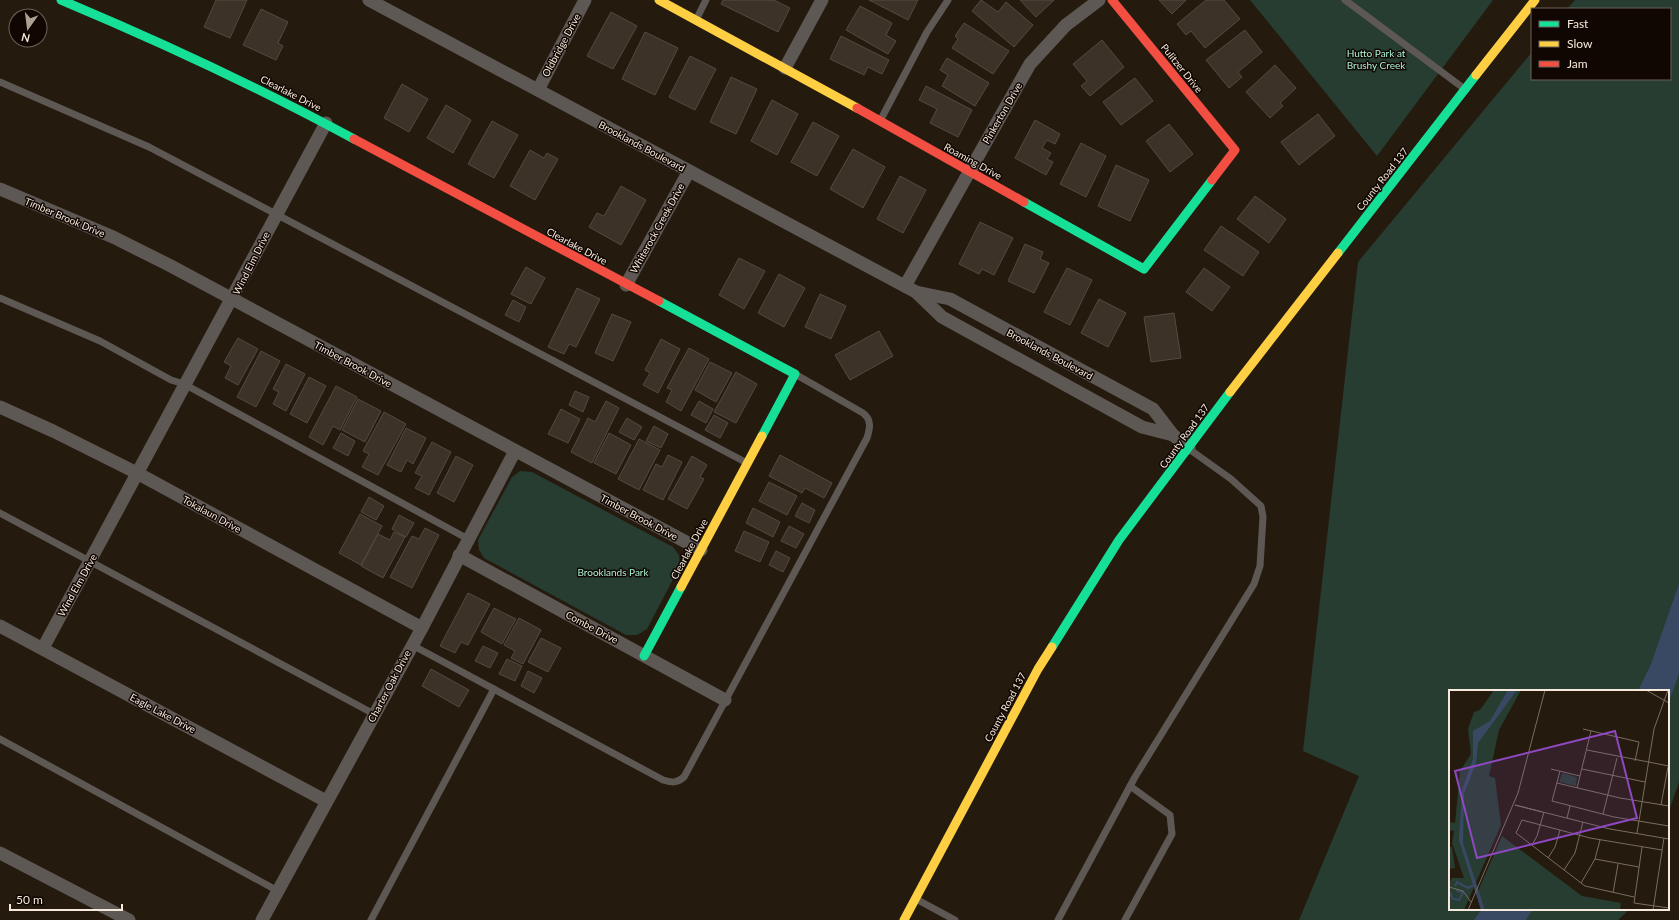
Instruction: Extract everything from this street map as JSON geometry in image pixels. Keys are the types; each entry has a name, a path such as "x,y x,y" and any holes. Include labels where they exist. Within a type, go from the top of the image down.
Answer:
{"street":[{"name":"Clearlake Drive","path":"61,0 145,35 224,71 326,123 626,285 795,374 644,656"},
{"name":"Brooklands Boulevard","path":"369,0 910,289 942,317 1142,426 1173,435"},
{"name":"Oldbridge Drive","path":"538,90 585,0"},
{"name":"Roaming Drive","path":"659,0 785,68 1144,269 1235,150"},
{"path":"785,68 822,0"},
{"name":"Pinkerton Drive","path":"910,289 969,171 1030,64 1066,25 1099,0"},
{"name":"Pulitzer Drive","path":"1112,0 1235,150"},
{"name":"County Road 137","path":"904,920 1038,669 1119,540 1211,417 1535,0"},
{"name":"Wind Elm Drive","path":"43,648 326,123"},
{"name":"Whiterock Creek Drive","path":"626,285 689,171"},
{"name":"Timber Brook Drive","path":"0,189 113,237 701,550"},
{"name":"Brooklands Boulevard","path":"910,289 950,299 1153,409 1173,435 1189,448"},
{"name":"Tokalaun Drive","path":"0,407 54,431 137,473 422,628"},
{"name":"Charter Oak Drive","path":"262,920 422,628 515,450"},
{"name":"Combe Drive","path":"459,555 725,700"},
{"name":"Eagle Lake Drive","path":"0,626 326,801"},
{"path":"0,852 130,920"}],"lane":[{"path":"696,20 706,0"},
{"path":"880,121 927,32 948,0"},
{"path":"1345,0 1466,90"},
{"path":"0,82 149,146 747,463"},
{"path":"0,298 100,341 171,380 184,384 468,539"},
{"path":"412,645 663,780 673,783 680,781 684,777 863,445 870,429 868,416 795,374"},
{"path":"1058,920 1130,786 1254,584 1260,566 1263,517 1261,506 1231,480 1189,448"},
{"path":"0,513 374,714"},
{"path":"371,920 494,689"},
{"path":"0,739 278,891"},
{"path":"1125,920 1172,834 1170,815 1130,786"},
{"path":"915,899 955,920"}],"green space":[{"name":"Hutto Park at Brushy Creek","path":"1250,0 1493,0 1377,156"},
{"path":"1575,0 1679,0 1679,782 1669,811 1669,690 1449,690 1449,910 1629,910 1618,920 1299,920 1359,776 1303,751 1358,262 1531,53 1531,80 1671,80 1671,8 1568,8"},
{"name":"Brooklands Park","path":"520,471 532,472 673,547 679,555 680,566 647,629 637,635 626,635 484,558 479,550 478,540 512,477"}],"water":[{"path":"1679,584 1679,674 1669,701 1669,690 1638,690 1651,664"},
{"path":"1481,910 1532,910 1526,920 1474,920"}],"building":[{"path":"216,0 247,0 230,38 204,27"},
{"path":"723,0 774,0 790,8 778,32 721,4"},
{"path":"869,0 918,0 908,20"},
{"path":"981,0 998,12 1006,2 1033,25 1014,47 972,11"},
{"path":"1020,0 1054,0 1036,17"},
{"path":"1159,0 1186,0 1172,14"},
{"path":"1206,0 1224,0 1240,19 1205,48 1191,31 1186,35 1177,24"},
{"path":"860,6 892,23 886,35 896,41 888,54 846,30"},
{"path":"261,9 288,22 278,43 283,46 276,60 243,45"},
{"path":"611,12 637,26 613,69 587,56"},
{"path":"964,23 1009,51 993,74 952,48 958,39 955,36"},
{"path":"1245,30 1262,52 1238,72 1242,77 1229,88 1206,60"},
{"path":"645,32 678,48 655,95 622,79"},
{"path":"841,36 889,60 882,74 868,67 864,75 830,59"},
{"path":"1102,40 1124,67 1090,96 1081,86 1087,81 1073,64"},
{"path":"690,56 716,69 695,110 669,97"},
{"path":"947,58 989,83 975,106 942,86 948,75 940,70"},
{"path":"1275,65 1296,88 1280,103 1283,106 1270,118 1246,92"},
{"path":"731,77 757,89 736,134 710,122"},
{"path":"1135,78 1153,101 1121,125 1103,102"},
{"path":"402,84 428,99 409,132 384,118"},
{"path":"926,86 972,110 958,137 930,123 937,109 919,100"},
{"path":"772,100 798,114 777,155 751,141"},
{"path":"446,105 471,120 453,153 427,138"},
{"path":"1318,114 1335,136 1299,165 1281,142"},
{"path":"1035,120 1060,134 1055,144 1047,140 1042,148 1051,153 1047,159 1053,162 1046,175 1015,158"},
{"path":"492,121 518,135 494,178 468,164"},
{"path":"813,122 839,136 817,176 791,162"},
{"path":"1169,124 1193,154 1170,172 1146,141"},
{"path":"1081,143 1106,156 1086,197 1060,184"},
{"path":"853,149 885,167 863,208 830,189"},
{"path":"530,150 544,158 547,153 558,159 535,200 510,186"},
{"path":"1116,165 1149,180 1130,221 1098,206"},
{"path":"900,176 926,190 903,233 877,219"},
{"path":"621,186 646,200 621,245 589,227 597,213 604,216"},
{"path":"1255,196 1286,219 1269,243 1237,219"},
{"path":"980,222 1013,238 994,275 982,269 979,274 959,264"},
{"path":"1221,226 1259,252 1243,276 1204,250"},
{"path":"1025,244 1043,252 1040,259 1049,263 1034,293 1008,281"},
{"path":"739,258 765,271 744,309 719,295"},
{"path":"526,267 545,278 531,304 511,294"},
{"path":"1067,268 1092,280 1070,325 1044,312"},
{"path":"1204,268 1230,287 1212,311 1186,292"},
{"path":"779,274 805,288 784,327 758,313"},
{"path":"577,288 600,299 576,347 569,344 564,354 548,347"},
{"path":"820,294 846,306 831,339 805,327"},
{"path":"1099,299 1126,313 1108,347 1081,333"},
{"path":"513,300 526,307 519,322 505,315"},
{"path":"1174,313 1181,358 1151,362 1144,317"},
{"path":"612,314 631,322 613,361 595,353"},
{"path":"879,331 893,356 850,380 835,355"},
{"path":"238,338 258,349 238,385 225,378 231,366 224,362"},
{"path":"661,339 680,349 658,393 643,385 650,373 645,370"},
{"path":"689,348 709,359 681,411 666,402 672,390 667,388"},
{"path":"261,351 280,361 256,407 237,397"},
{"path":"710,362 732,373 716,402 695,390"},
{"path":"286,364 305,374 286,411 273,404 279,392 273,389"},
{"path":"736,372 757,384 736,423 714,412"},
{"path":"309,377 326,386 307,423 290,414"},
{"path":"336,386 357,397 340,430 333,426 323,445 309,437"},
{"path":"575,391 589,397 583,412 569,405"},
{"path":"358,399 381,411 365,442 342,430"},
{"path":"606,401 619,408 592,463 571,452 588,418 595,422"},
{"path":"699,401 713,409 706,423 691,415"},
{"path":"561,409 580,419 568,443 548,434"},
{"path":"384,412 406,424 378,475 362,467 369,454 363,451"},
{"path":"714,415 728,423 720,438 705,430"},
{"path":"627,418 642,427 634,440 619,432"},
{"path":"654,426 668,434 661,448 646,441"},
{"path":"406,428 426,438 413,464 407,460 401,472 387,465"},
{"path":"341,433 355,441 348,456 333,448"},
{"path":"609,433 631,445 616,474 594,463"},
{"path":"639,439 660,450 639,490 618,479"},
{"path":"432,442 451,452 429,495 415,488 422,476 415,473"},
{"path":"668,455 682,462 663,500 643,490 656,464 662,467"},
{"path":"780,455 832,483 824,498 805,488 802,493 769,476"},
{"path":"456,456 473,465 454,502 437,493"},
{"path":"692,456 707,465 700,477 704,479 687,509 668,499"},
{"path":"769,482 797,496 787,515 759,501"},
{"path":"369,497 384,506 376,520 361,512"},
{"path":"802,503 815,510 809,523 795,516"},
{"path":"753,508 780,522 773,537 746,523"},
{"path":"360,514 382,526 361,565 339,553"},
{"path":"399,515 414,523 406,537 392,529"},
{"path":"789,526 804,534 796,548 781,541"},
{"path":"425,528 439,535 412,588 390,577 412,536 419,539"},
{"path":"744,531 769,542 760,562 735,551"},
{"path":"394,532 405,537 383,578 361,566 378,534 390,540"},
{"path":"776,551 790,558 783,572 769,565"},
{"path":"468,593 490,604 468,645 461,642 455,653 440,646"},
{"path":"494,608 516,619 502,644 481,632"},
{"path":"519,618 541,630 523,664 511,658 515,651 504,645"},
{"path":"541,638 561,648 548,672 528,662"},
{"path":"483,646 498,653 490,668 475,661"},
{"path":"507,659 522,666 515,681 499,674"},
{"path":"431,669 469,690 459,707 422,686"},
{"path":"528,671 542,678 534,693 521,686"}],"traffic: fast":[{"path":"61,0 209,66 282,101 354,139"},
{"path":"1338,253 1476,75"},
{"path":"1024,202 1144,269 1212,180"},
{"path":"659,301 795,374 762,436"},
{"path":"1052,647 1119,540 1230,392"},
{"path":"644,656 681,587"}],"traffic: slow":[{"path":"659,0 857,108"},
{"path":"1476,75 1535,0"},
{"path":"1230,392 1338,253"},
{"path":"681,587 762,436"},
{"path":"904,920 1038,669 1052,647"}],"traffic: jam":[{"path":"1112,0 1235,150 1212,180"},
{"path":"857,108 1024,202"},
{"path":"354,139 659,301"}]}
